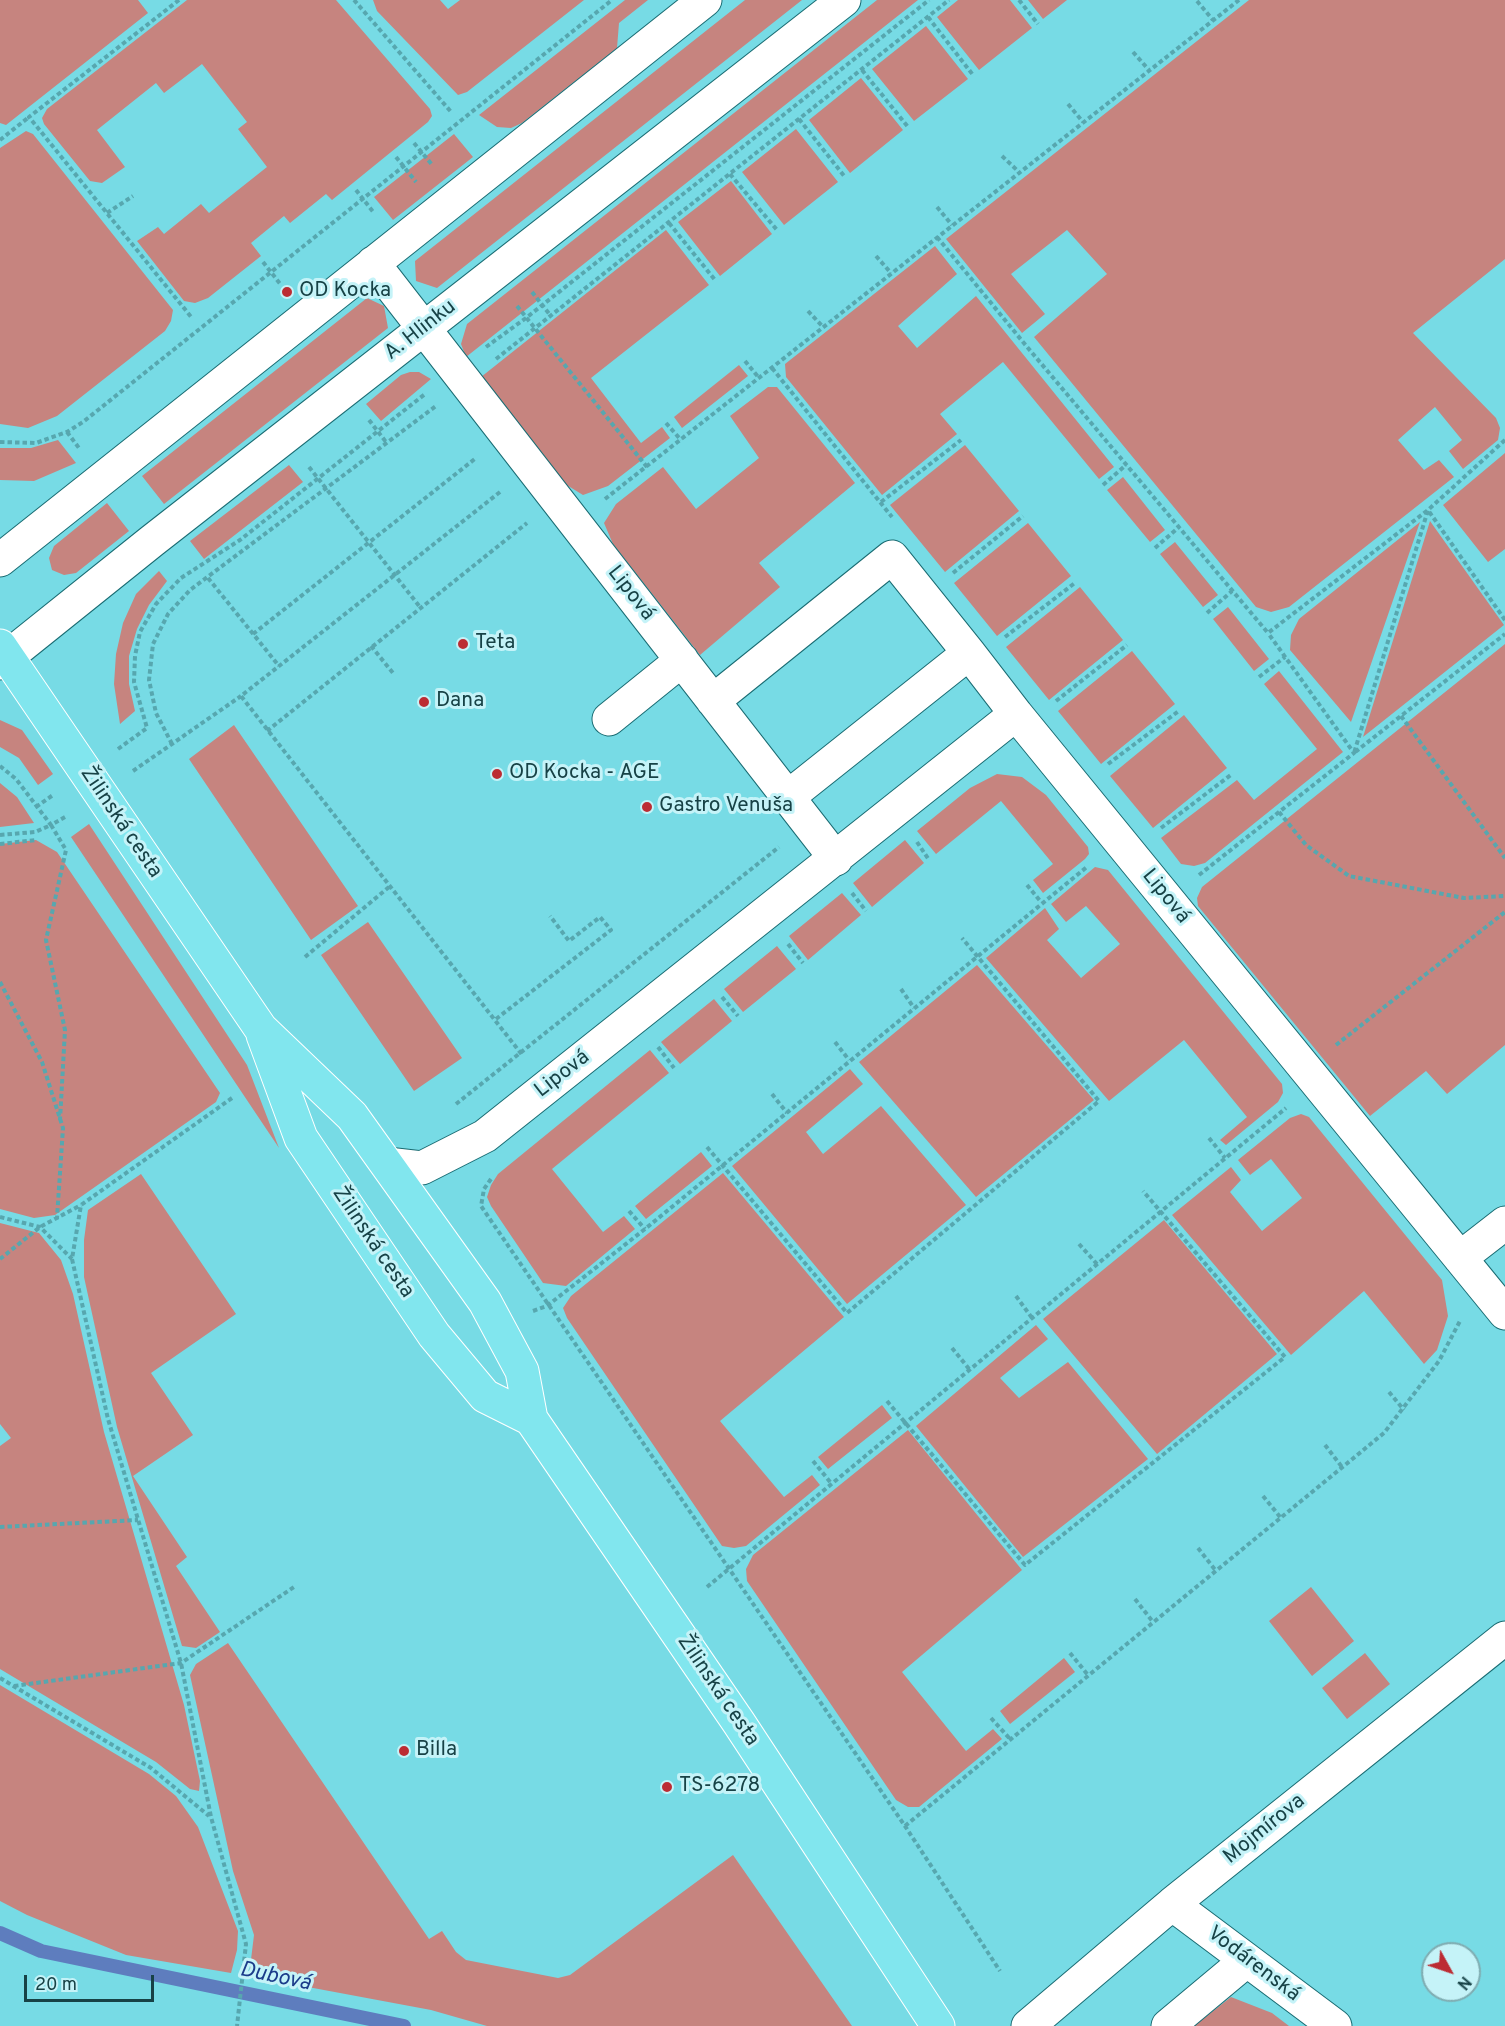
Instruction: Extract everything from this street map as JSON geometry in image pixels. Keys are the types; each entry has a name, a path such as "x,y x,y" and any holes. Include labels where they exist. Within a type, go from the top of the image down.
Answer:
{"main road":[{"name":"Žilinská cesta","path":"2,656 261,1029 352,1116 485,1302 522,1371 531,1419 739,1723 938,2026"},
{"name":"Žilinská cesta","path":"261,1029 301,1138 434,1335 485,1396 531,1419"}],"street":[{"path":"0,560 705,0"},
{"name":"A. Hlinku","path":"2,656 843,0"},
{"name":"Lipová","path":"373,263 460,378 836,859"},
{"path":"713,701 892,557 1016,714"},
{"path":"788,797 969,653"},
{"path":"609,719 681,660"},
{"name":"Lipová","path":"387,1164 422,1168 485,1136 1016,714 1505,1313"},
{"path":"1460,1258 1505,1222"},
{"name":"Mojmírova","path":"1028,2026 1172,1904 1505,1638"},
{"name":"Vodárenská","path":"1172,1904 1335,2026"},
{"path":"1168,2026 1247,1960"}],"path":[{"path":"0,140 179,0"},
{"path":"0,442 36,443 67,432 612,0"},
{"path":"172,744 156,713 149,680 153,644 168,614 190,590 325,488 460,378 526,318 929,0"},
{"path":"147,728 134,682 135,656 140,632 156,604 181,578 240,540 460,378 535,329 949,0"},
{"path":"1019,0 1038,24"},
{"path":"267,730 420,607 565,512 646,466 681,440 1239,0"},
{"path":"356,1 452,113"},
{"path":"1197,1 1213,20"},
{"path":"928,17 973,75"},
{"path":"1133,52 1149,70"},
{"path":"862,70 908,127"},
{"path":"1068,104 1083,122"},
{"path":"29,117 192,318"},
{"path":"799,119 845,177"},
{"path":"0,131 8,134"},
{"path":"1002,156 1019,172"},
{"path":"730,174 777,230"},
{"path":"107,213 133,196"},
{"path":"937,207 952,225"},
{"path":"669,222 715,280"},
{"path":"937,237 1268,633 1354,753"},
{"path":"876,256 891,273"},
{"path":"808,311 823,327"},
{"path":"535,329 646,466"},
{"path":"745,361 759,378"},
{"path":"772,368 895,520"},
{"path":"666,423 681,440"},
{"path":"254,634 505,435"},
{"path":"881,502 961,440"},
{"path":"1268,633 1428,510 1505,440"},
{"path":"1103,485 1126,465"},
{"path":"138,768 241,696 531,469"},
{"path":"325,488 420,607"},
{"path":"1428,510 1505,620"},
{"path":"1354,753 1428,510"},
{"path":"952,573 1023,516"},
{"path":"1155,548 1179,527"},
{"path":"208,578 279,666"},
{"path":"1004,638 1076,582"},
{"path":"1207,613 1232,591"},
{"path":"1198,876 1505,634"},
{"path":"1055,702 1127,645"},
{"path":"371,646 393,673"},
{"path":"1259,677 1285,657"},
{"path":"241,696 496,1019 547,1088"},
{"path":"1107,765 1180,710"},
{"path":"1401,716 1505,858"},
{"path":"0,766 16,779 51,825 66,850 46,940 66,1030 60,1120"},
{"path":"1160,829 1232,774"},
{"path":"1279,812 1306,845 1349,876 1464,898 1505,896"},
{"path":"0,835 35,832 61,819"},
{"path":"450,1108 808,824"},
{"path":"0,844 36,840"},
{"path":"916,841 929,860"},
{"path":"530,1313 547,1306 645,1229 1092,862"},
{"path":"1027,885 1041,902"},
{"path":"305,957 390,887"},
{"path":"852,892 866,911"},
{"path":"1306,1070 1505,912"},
{"path":"496,1019 611,930 600,917 569,941 550,916"},
{"path":"782,936 803,963"},
{"path":"707,1147 847,1313 1099,1101 962,938"},
{"path":"0,982 42,1062 63,1128 57,1218"},
{"path":"901,989 914,1008"},
{"path":"716,990 738,1016"},
{"path":"654,1042 674,1068"},
{"path":"835,1042 849,1060"},
{"path":"772,1094 787,1113"},
{"path":"0,1259 40,1227 81,1205 232,1098"},
{"path":"707,1587 1292,1103"},
{"path":"1209,1138 1225,1158"},
{"path":"493,1175 484,1189 481,1206 547,1306 905,1826 1000,1971"},
{"path":"887,1401 1025,1564 1285,1357 1143,1191"},
{"path":"81,1205 72,1259 108,1419 181,1663 211,1817 246,1944 237,2026"},
{"path":"629,1211 645,1229"},
{"path":"0,1216 40,1227 72,1259"},
{"path":"1079,1244 1097,1264"},
{"path":"1016,1296 1032,1318"},
{"path":"905,1826 1384,1433 1404,1410 1439,1361 1464,1314"},
{"path":"952,1348 970,1370"},
{"path":"1389,1392 1404,1410"},
{"path":"1325,1445 1342,1467"},
{"path":"813,1461 831,1484"},
{"path":"1263,1496 1281,1518"},
{"path":"0,1527 138,1520"},
{"path":"1198,1548 1216,1571"},
{"path":"14,1686 181,1663 294,1587"},
{"path":"1135,1599 1153,1622"},
{"path":"1070,1653 1088,1675"},
{"path":"0,1678 151,1768 211,1817"},
{"path":"991,1718 1010,1739"}],"shaded area":[{"path":"0,0 138,0 148,13 6,125 0,123"},
{"path":"187,0 336,0 430,109 432,116 428,122 332,200 326,194 290,223 284,216 251,243 261,256 208,298 195,303 184,301 137,241 158,227 164,234 201,204 209,213 267,167 238,129 247,122 202,64 164,93 156,83 97,130 125,167 102,183 90,181 44,124 42,118 47,109"},
{"path":"373,0 440,0 448,9 460,0 584,0 467,92 458,95 377,11"},
{"path":"625,0 648,0 619,23 617,48 522,123 511,128 497,127 479,115"},
{"path":"745,0 802,0 437,288 416,281 415,261"},
{"path":"877,0 918,0 466,357 461,344 467,324"},
{"path":"958,0 1010,0 1032,28 979,70 937,17"},
{"path":"1028,0 1067,0 1043,19"},
{"path":"1249,0 1505,0 1505,259 1413,333 1496,418 1500,428 1498,440 1463,469 1449,451 1462,440 1435,407 1398,440 1424,470 1439,460 1454,477 1289,607 1271,612 1256,607 1034,337 1107,274 1067,230 1011,274 1045,314 1022,333 946,239"},
{"path":"926,26 968,79 914,121 872,69"},
{"path":"861,78 903,130 850,173 809,120"},
{"path":"796,129 838,182 784,225 742,172"},
{"path":"26,131 33,134 173,310 171,321 165,331 57,416 28,428 0,424 0,148"},
{"path":"454,134 473,157 393,220 374,197"},
{"path":"731,181 772,234 720,276 678,222"},
{"path":"666,230 709,285 591,378 641,443 662,427 670,438 608,486 583,495 565,484 481,377"},
{"path":"935,246 957,274 898,326 917,348 976,296 1114,467 1099,479 1003,362 940,414 957,434 882,495 786,377 785,364"},
{"path":"367,298 384,306 388,328 164,504 142,476"},
{"path":"739,365 748,376 682,428 674,417"},
{"path":"419,372 431,379 381,421 366,404 401,375"},
{"path":"768,387 777,387 855,483 759,563 780,587 700,655 613,544 604,523 616,504 663,467 696,509 759,458 730,416"},
{"path":"58,440 76,463 34,481 0,480 0,448 31,448"},
{"path":"965,445 1019,511 945,572 890,505"},
{"path":"1505,453 1505,549 1488,562 1443,505"},
{"path":"289,465 303,482 204,559 190,541"},
{"path":"1123,477 1165,530 1150,542 1107,490"},
{"path":"107,503 129,531 76,573 64,575 52,570 49,558 54,546"},
{"path":"1430,521 1504,625 1363,737"},
{"path":"1420,522 1351,722 1290,650 1291,635 1299,619"},
{"path":"1028,523 1071,576 997,636 954,583"},
{"path":"1175,542 1218,595 1203,607 1160,554"},
{"path":"159,571 167,581 149,605 137,629 129,656 129,684 135,711 120,724 114,684 116,654 123,623 136,594"},
{"path":"1080,587 1123,640 1049,700 1006,647"},
{"path":"1228,607 1269,659 1254,671 1213,619"},
{"path":"1505,644 1505,1045 1447,1094 1426,1071 1370,1116 1198,906 1197,898 1202,887"},
{"path":"1132,651 1175,704 1101,764 1058,711"},
{"path":"1279,671 1343,752 1205,863 1194,866 1181,864 1161,838 1237,780 1254,800 1317,749 1264,684"},
{"path":"1184,715 1227,768 1153,828 1110,776"},
{"path":"0,720 22,730 53,774 38,785 19,758 0,747"},
{"path":"234,725 358,906 311,940 189,759"},
{"path":"997,774 1022,777 1046,795 1088,847 1089,854 1085,859 1043,893 1033,880 1053,864 1001,801 936,854 917,831 970,788"},
{"path":"0,783 17,797 34,823 0,827"},
{"path":"89,824 247,1065 279,1148 71,837"},
{"path":"36,840 57,852 220,1093 216,1102 55,1215 34,1218 0,1209 0,844"},
{"path":"905,840 924,863 872,907 853,883"},
{"path":"1095,867 1108,870 1282,1084 1283,1093 1278,1102 1226,1145 1220,1140 1247,1117 1184,1040 1109,1101 986,958 1045,908 1059,929 1047,940 1081,978 1120,944 1086,906 1066,922 1051,904"},
{"path":"842,893 861,915 808,960 789,936"},
{"path":"368,922 462,1058 414,1091 321,955"},
{"path":"777,946 796,969 743,1012 724,989"},
{"path":"977,965 1094,1100 976,1197 859,1062"},
{"path":"714,999 732,1021 680,1064 661,1042"},
{"path":"650,1050 669,1073 552,1169 603,1232 624,1216 635,1229 566,1286 543,1283 491,1206 487,1197 491,1185 498,1174"},
{"path":"850,1069 863,1084 806,1132 823,1154 881,1106 966,1205 847,1304 732,1166"},
{"path":"1301,1114 1309,1117 1442,1280 1448,1316 1437,1350 1424,1364 1364,1291 1291,1355 1172,1215 1231,1167 1241,1180 1230,1192 1262,1231 1302,1198 1271,1159 1250,1175 1238,1160 1290,1118"},
{"path":"701,1152 712,1166 646,1219 635,1206"},
{"path":"723,1173 844,1317 720,1421 784,1497 812,1475 820,1485 746,1546 734,1548 722,1546 567,1318 563,1308 571,1296"},
{"path":"141,1174 236,1314 151,1373 193,1435 133,1476 187,1557 176,1566 220,1632 196,1648 182,1646 117,1427 84,1277 84,1240 88,1210"},
{"path":"1164,1220 1277,1354 1157,1454 1043,1319"},
{"path":"0,1223 39,1233 61,1260 73,1294 104,1432 184,1705 200,1781 199,1791 190,1789 156,1762 0,1669 0,1446 11,1438 0,1424"},
{"path":"1036,1325 1048,1339 1000,1378 1019,1398 1068,1362 1148,1459 1023,1557 916,1426"},
{"path":"882,1405 892,1418 828,1469 818,1457"},
{"path":"908,1430 1022,1570 902,1672 966,1751 993,1729 1002,1739 919,1807 908,1807 896,1800 747,1581 746,1569 753,1555"},
{"path":"1311,1587 1354,1641 1312,1676 1269,1621"},
{"path":"228,1643 429,1939 442,1931 456,1952 466,1960 558,1978 570,1975 733,1855 852,2026 487,2026 431,2010 249,1976 254,1935 233,1871 190,1675 196,1664"},
{"path":"1365,1653 1390,1684 1347,1719 1322,1688"},
{"path":"1064,1658 1075,1672 1010,1724 1000,1711"},
{"path":"0,1685 149,1774 176,1796 198,1827 238,1931 237,1950 231,1973 126,1955 27,1915 0,1901"},
{"path":"1231,1997 1272,2013 1289,2026 1194,2026"}],"waterway":[{"name":"Dubová","path":"0,1933 41,1951 404,2026"}],"place":[{"name":"OD Kocka","path":"287,292"},
{"name":"Teta","path":"463,644"},
{"name":"Dana","path":"424,702"},
{"name":"OD Kocka - AGE","path":"497,774"},
{"name":"Gastro Venuša","path":"647,807"},
{"name":"Billa","path":"404,1751"},
{"name":"TS-6278","path":"667,1787"}]}
